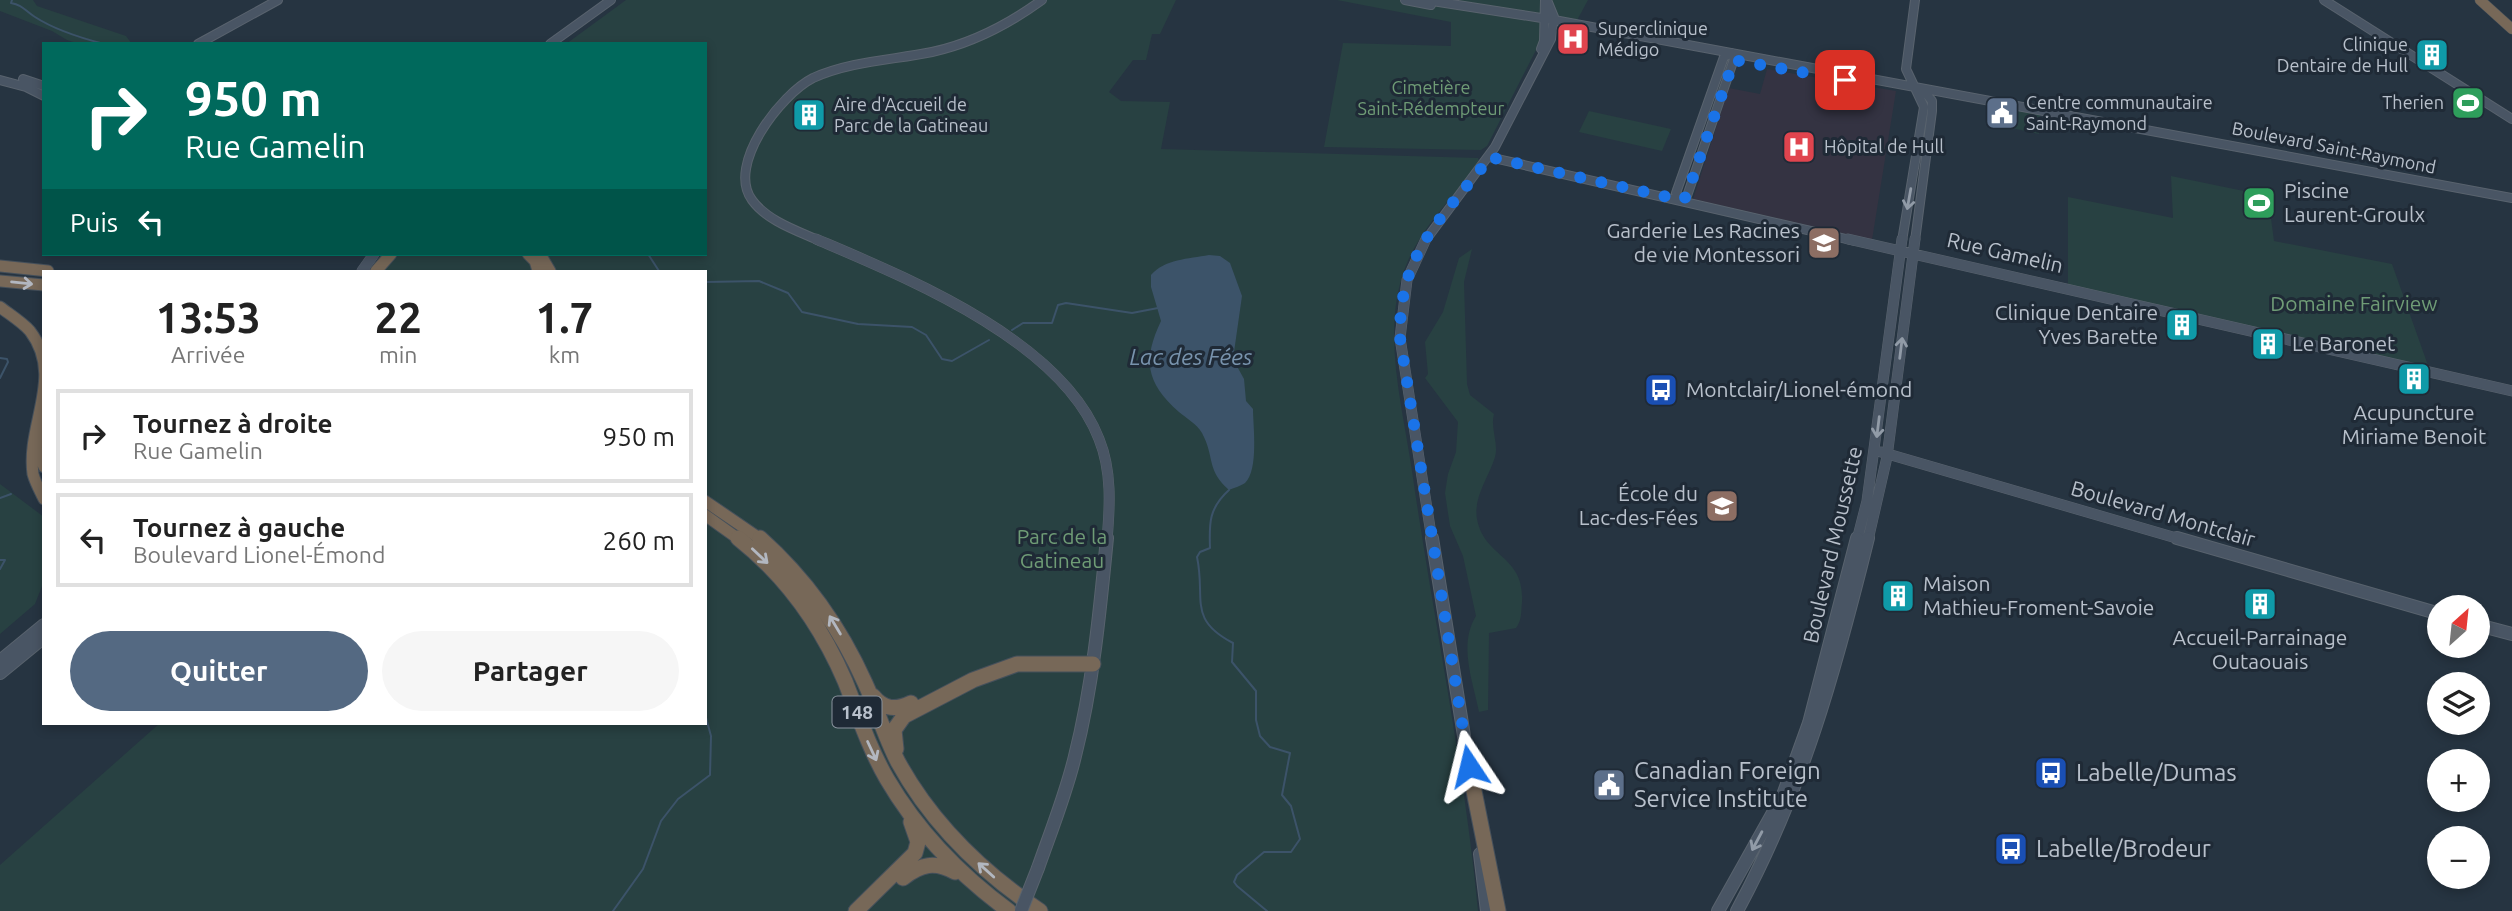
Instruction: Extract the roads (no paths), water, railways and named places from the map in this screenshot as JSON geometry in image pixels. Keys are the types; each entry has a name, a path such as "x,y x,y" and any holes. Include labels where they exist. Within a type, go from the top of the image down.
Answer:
{"highway":[{"path":"2480,0 2512,29"},
{"path":"2487,0 2512,23"},
{"path":"376,270 387,256"},
{"path":"0,266 45,270"},
{"path":"27,268 42,270"},
{"path":"0,281 42,285"},
{"path":"0,307 19,320 27,332 33,346 32,373"},
{"path":"42,430 36,441 36,450 42,463"},
{"path":"25,488 42,498"},
{"name":"148","path":"707,501 757,534 789,563 830,616 866,686 886,738 922,800 962,848 994,877 1040,911"},
{"name":"148","path":"707,516 763,558 813,618 840,668 872,752 906,808 938,848 974,883 1009,911"},
{"path":"866,686 881,706 898,709 984,666 1005,660 1031,656 1094,661"},
{"path":"899,764 894,737 898,721 981,675 1007,666 1028,663 1094,661"},
{"path":"1469,766 1498,911"},
{"path":"856,911 915,853 917,836 906,808"},
{"path":"866,911 925,863 944,866 974,883"}],"street":[{"path":"202,42 278,0"},
{"path":"553,42 611,0"},
{"path":"562,42 620,0"},
{"path":"1021,911 1071,770 1094,661 1107,543 1109,477 1101,442 1082,404 1044,368 958,305 883,266 770,216 754,203 745,186 748,161 774,112 787,96 803,84 844,68 966,43 1003,25 1042,0"},
{"name":"Boulevard Saint-Raymond","path":"1405,0 1545,21"},
{"name":"Boulevard Saint-Raymond","path":"1426,0 1516,14 1730,57 1948,93 2512,199"},
{"path":"1895,83 1905,81 1908,76 1915,0"},
{"path":"2324,0 2512,119"},
{"path":"1540,55 1545,3"},
{"path":"1516,14 1535,14 1545,3"},
{"path":"1487,911 1469,766 1402,352 1399,312 1412,261 1424,240 1489,157 1551,38 1554,23 1545,3"},
{"path":"1681,200 1687,196 1730,57"},
{"name":"Boulevard Saint-Raymond","path":"1730,57 1918,88"},
{"path":"1908,60 1918,88"},
{"path":"0,73 42,85"},
{"path":"1908,76 1931,102 1934,94 1948,93"},
{"path":"0,80 42,95"},
{"name":"Boulevard Moussette","path":"1737,911 1791,804 1816,738 1837,668 1877,504 1901,249 1924,107 1918,88"},
{"name":"Boulevard Moussette","path":"1718,911 1783,795 1809,723 1881,452 1912,252 1931,102"},
{"name":"Rue Gamelin","path":"1489,157 2512,390"},
{"name":"Boulevard Montclair","path":"1881,452 2427,610"},
{"path":"0,661 42,627"},
{"path":"2490,628 2512,634"},
{"path":"0,673 42,638"}],"water":[{"name":"Lac des Fées","path":"1209,255 1220,256 1230,263 1242,296 1233,359 1244,379 1246,401 1253,409 1252,468 1245,483 1229,490 1214,470 1202,433 1168,401 1159,390 1150,370 1151,347 1161,321 1151,287 1151,275 1170,263"}],"waterway":[{"path":"12,0 11,3 51,26 97,42"},
{"path":"649,256 658,270"},
{"path":"707,282 759,281 788,293 802,312 858,324 912,327 926,335 942,359 952,361 989,340"},
{"path":"1012,330 1023,323 1052,323 1058,305 1066,303 1132,313 1158,308"},
{"path":"0,358 7,359 8,362 0,378"},
{"path":"1229,490 1217,503 1212,516 1210,548 1200,552 1197,557 1201,607 1209,625 1233,643 1232,662 1256,691 1256,720 1260,736 1270,747 1290,753 1282,795 1291,806 1300,839 1291,852 1264,852 1237,875 1234,882 1237,886 1267,911"},
{"path":"0,498 11,494"},
{"path":"0,560 5,560 0,569"},
{"path":"613,911 643,869 661,821 678,799 710,775 711,736 707,721"}],"place":[{"name":"Superclinique Médigo","path":"1573,39"},
{"name":"Clinique Dentaire de Hull","path":"2432,55"},
{"name":"Therien","path":"2468,103"},
{"name":"Centre communautaire Saint-Raymond","path":"2002,113"},
{"name":"Aire d'Accueil de Parc de la Gatineau","path":"809,115"},
{"name":"Hôpital de Hull","path":"1799,147"},
{"name":"Piscine Laurent-Groulx","path":"2259,203"},
{"name":"Garderie Les Racines de vie Montessori","path":"1824,243"},
{"name":"Clinique Dentaire Yves Barette","path":"2182,325"},
{"name":"Le Baronet","path":"2268,344"},
{"name":"Acupuncture Miriame Benoit","path":"2414,379"},
{"name":"Montclair/Lionel-émond","path":"1661,390"},
{"name":"École du Lac-des-Fées","path":"1722,506"},
{"name":"Maison Mathieu-Froment-Savoie","path":"1898,596"},
{"name":"Accueil-Parrainage Outaouais","path":"2260,604"},
{"name":"Labelle/Dumas","path":"2051,773"},
{"name":"Canadian Foreign Service Institute","path":"1609,785"},
{"name":"Labelle/Brodeur","path":"2011,849"}],"park label":[{"name":"Cimetière Saint-Rédempteur","path":"1431,98"},
{"name":"Domaine Fairview","path":"2354,304"},
{"name":"Parc de la Gatineau","path":"1062,549"}]}
